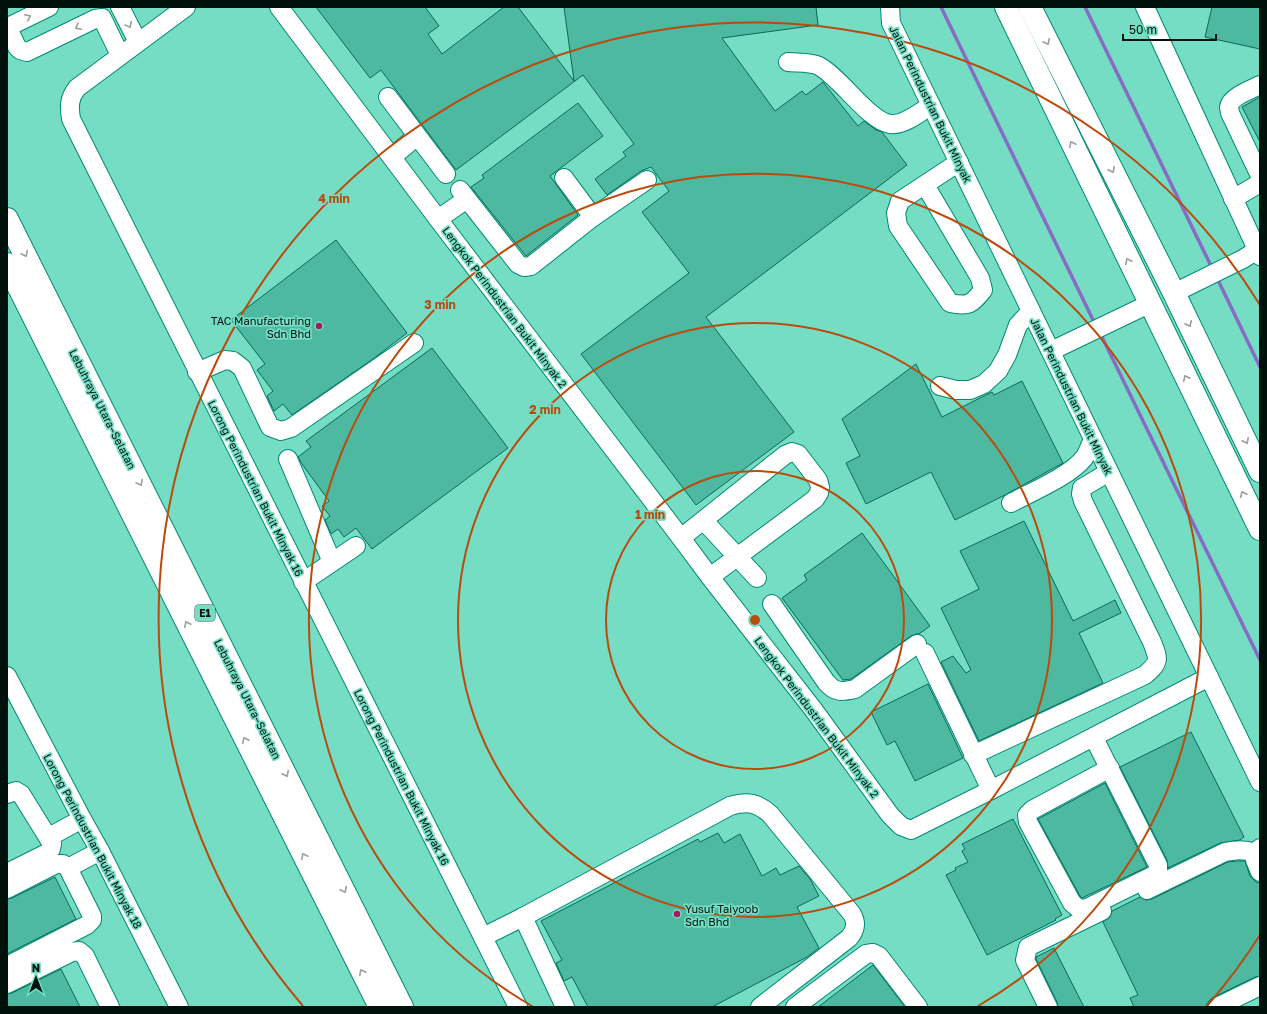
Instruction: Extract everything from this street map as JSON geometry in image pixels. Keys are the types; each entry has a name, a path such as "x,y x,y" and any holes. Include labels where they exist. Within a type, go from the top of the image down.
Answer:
{"main road":[{"path":"1006,7 1144,307 1260,529"},
{"path":"1030,7 1180,290 1260,471"},
{"name":"Lebuhraya Utara–Selatan","path":"7,219 402,1007"},
{"name":"Lebuhraya Utara–Selatan","path":"7,264 380,1007"}],"street":[{"path":"49,7 7,26 18,47 23,52 26,52 95,19 102,13 120,55"},
{"path":"120,7 138,42"},
{"name":"Lorong Perindustrian Bukit Minyak 16","path":"186,7 77,88 69,101 72,119 197,372 518,1007"},
{"name":"Lengkok Perindustrian Bukit Minyak 2","path":"279,7 710,577 813,709 890,815 901,826 911,830 1094,738 1209,677"},
{"name":"Jalan Perindustrian Bukit Minyak","path":"890,7 891,23 1031,311 1057,348 1093,439 1260,782"},
{"path":"1145,7 1233,199 1253,255 1180,290"},
{"path":"788,62 818,65 831,75 877,118 890,124 903,122 931,105"},
{"path":"1260,85 1236,97 1231,101 1229,107 1230,113 1260,176"},
{"path":"388,97 446,174"},
{"path":"392,157 417,136"},
{"path":"925,185 980,278 983,290 974,301 962,306 950,303 898,226 896,213 900,201 959,162"},
{"path":"564,178 593,217"},
{"path":"438,219 463,194 518,264 524,267 531,266 593,217 648,180"},
{"path":"1233,199 1260,183"},
{"path":"1057,348 1144,307"},
{"path":"940,386 956,390 970,390 984,384 998,371 1007,355 1018,325 1031,311"},
{"path":"197,372 225,360 233,361 242,368 270,427 281,431 292,428 414,343"},
{"path":"1011,503 1074,468 1085,457 1093,439"},
{"path":"682,538 785,455 792,452 798,454 818,480 820,487 819,494 815,499 710,577"},
{"path":"288,459 332,562"},
{"path":"973,754 1146,675 1156,666 1158,656 1152,642 1083,501 1081,494 1082,488 1109,472"},
{"path":"704,521 757,578"},
{"path":"303,582 356,546"},
{"path":"772,604 826,682 832,688 843,692 855,688 921,649 991,790"},
{"name":"Lorong Perindustrian Bukit Minyak 18","path":"7,676 100,851 179,1007"},
{"path":"813,709 832,688"},
{"path":"1094,738 1110,768 1158,865 1159,870 1158,873 1085,909 1078,908 1072,903 1028,822 1027,814 1110,768"},
{"path":"7,794 16,791 21,794 52,844 51,849 47,852 7,873"},
{"path":"483,937 730,806 740,803 752,803 762,807 770,814 852,914 856,926 854,933 849,938 760,1007"},
{"path":"49,837 82,819"},
{"path":"1048,1007 1025,960 1028,947 1225,852 1237,850 1257,850 1255,860 1260,872"},
{"path":"68,868 100,851"},
{"path":"7,889 56,864 63,864 68,868 92,916 90,923 7,966"},
{"path":"523,917 565,1007"},
{"path":"7,984 72,952 80,951 85,956 110,1007"},
{"path":"795,1007 866,954 873,953 879,956 918,1007"},
{"path":"1217,1007 1260,986"}],"building":[{"path":"316,7 425,7 439,26 428,34 442,54 504,7 518,7 574,81 564,7 816,7 818,25 722,38 775,111 802,91 806,95 823,82 858,126 864,121 876,130 882,132 907,165 706,317 794,432 696,505 581,354 689,273 642,212 669,191 651,167 641,171 607,195 595,179 626,156 623,152 634,144 583,75 456,170 381,70 370,78"},
{"path":"1212,7 1260,7 1260,49 1205,37"},
{"path":"1260,97 1260,142 1242,107"},
{"path":"578,103 603,136 550,176 578,215 526,256 471,187 484,178 482,175"},
{"name":"TAC Manufacturing Sdn Bhd","path":"336,240 407,333 373,359 292,415 283,404 274,411 267,396 273,391 257,370 265,364 231,320"},
{"path":"432,348 508,448 372,549 356,528 344,537 338,529 331,534 325,520 330,516 322,506 329,501 298,457 311,447 306,441"},
{"path":"916,364 942,417 992,392 994,395 1022,381 1063,463 1005,495 955,520 931,472 866,504 846,463 860,456 842,419"},
{"path":"1024,521 1073,621 1115,600 1121,613 1079,633 1103,683 979,741 941,662 953,656 966,673 971,670 941,608 979,589 960,551"},
{"path":"862,533 930,626 919,634 911,636 851,679 843,680 782,598 807,580 804,575"},
{"path":"928,684 963,758 915,781 895,741 887,745 871,712"},
{"path":"1191,732 1244,837 1240,840 1220,843 1168,868 1167,860 1120,767"},
{"path":"1105,783 1147,867 1082,898 1038,819"},
{"path":"1013,819 1062,915 1055,919 1056,920 987,955 946,875 956,870 955,868 968,862 962,851 965,849 962,844"},
{"name":"Yusuf Taiyoob Sdn Bhd","path":"718,833 724,843 740,834 762,876 776,868 780,875 799,866 810,879 819,896 797,907 819,948 807,957 712,1007 588,1007 572,977 564,981 556,963 562,960 541,921 698,839 700,842"},
{"path":"1245,861 1250,876 1257,883 1260,882 1260,976 1212,998 1205,1007 1134,1007 1130,998 1138,995 1103,922 1110,917 1112,911 1140,897 1146,900 1152,899 1228,862"},
{"path":"55,877 76,919 7,954 7,899"},
{"path":"1054,948 1084,1007 1058,1007 1036,959 1036,957"},
{"path":"873,965 905,1007 818,1007"},
{"path":"61,969 80,1007 7,1007 7,994"}],"waterway":[{"path":"941,7 1095,324"},
{"path":"1085,7 1212,268"},
{"path":"1217,278 1260,367"},
{"path":"1100,333 1260,660"}],"place":[{"name":"TAC Manufacturing Sdn Bhd","path":"319,326"},
{"name":"Yusuf Taiyoob Sdn Bhd","path":"677,914"}]}
